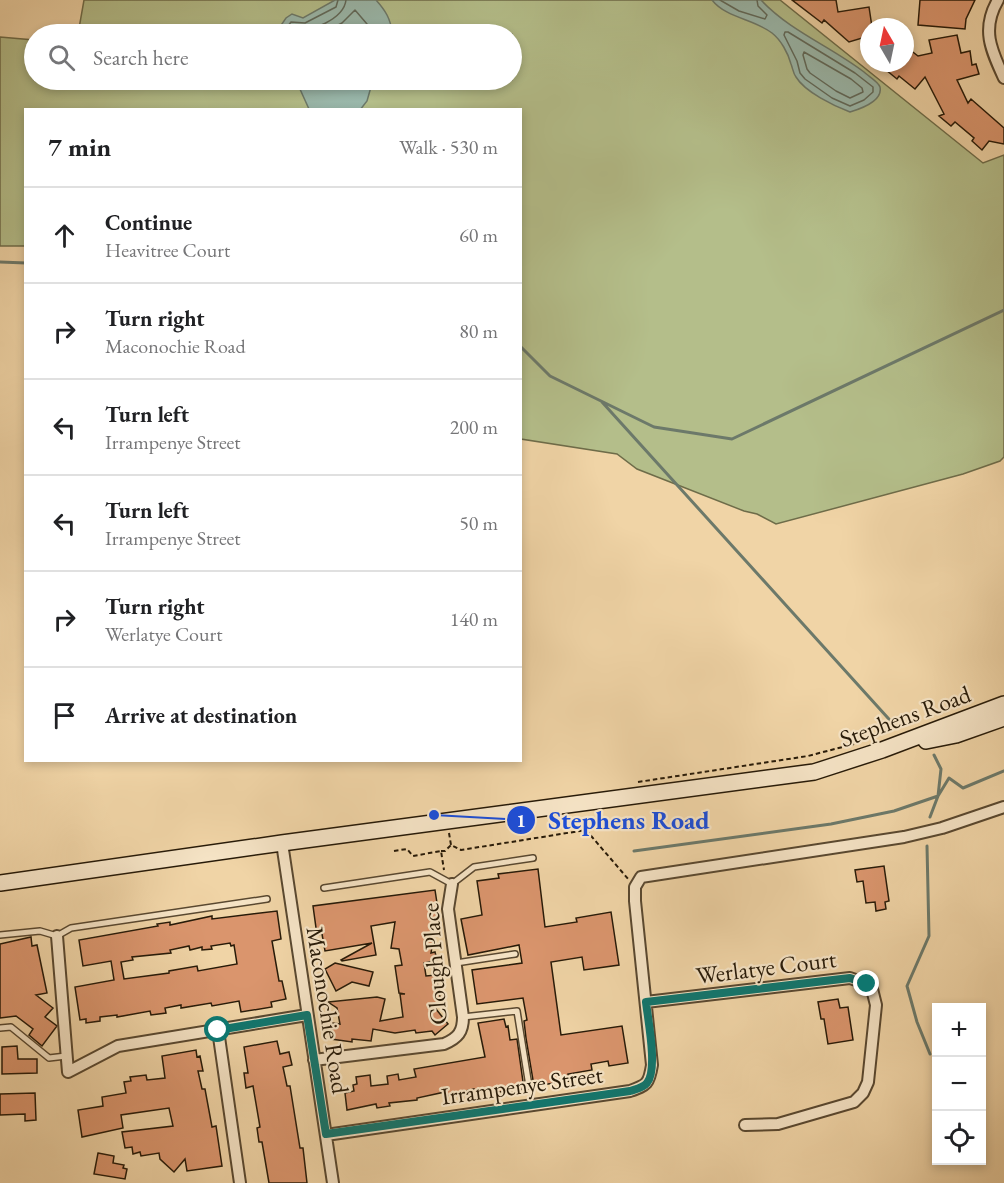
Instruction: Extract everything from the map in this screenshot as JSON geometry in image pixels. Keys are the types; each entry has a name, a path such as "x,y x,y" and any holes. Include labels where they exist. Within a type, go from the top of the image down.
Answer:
{"street":[{"path":"998,0 988,23 989,39 1004,78"},
{"name":"Stephens Road","path":"0,883 814,772 882,750 1004,704"},
{"path":"882,750 956,735 1004,718"},
{"path":"635,887 641,877 656,873 904,837 942,828 1004,807"},
{"name":"Maconochie Road","path":"282,843 333,1183"},
{"name":"Clough Place","path":"314,1060 444,1044 454,1040 460,1034 463,1028 463,1017 448,909 452,884"},
{"name":"Irrampenye Street","path":"326,1134 618,1093 645,1086 650,1078 652,1065 635,887"},
{"path":"57,936 68,1072 118,1046 307,1015"},
{"name":"Werlatye Court","path":"646,1002 850,978 860,980 872,989 876,1005 868,1082 854,1102 778,1124 745,1125"},
{"path":"218,1030 240,1183"}],"lane":[{"path":"324,888 430,872 452,884 474,867 533,858"},
{"path":"0,935 40,931 57,936 71,928 267,899"},
{"path":"456,963 515,954"},
{"path":"463,1017 517,1011 529,1086"},
{"path":"0,1028 11,1027 49,1058 66,1056"}],"path":[{"path":"633,782 808,756 863,742"},
{"path":"394,851 407,849 413,856 445,851 451,845 461,850 586,830 635,887"},
{"path":"439,877 444,872 441,851"}],"green space":[{"path":"84,0 780,0 860,64 860,72 870,72 983,163 1004,155 1004,457 1000,461 963,474 776,524 757,514 637,469 617,454 522,439 522,108 24,108 24,246 0,246 0,37 24,39 24,90 522,90 522,24 80,24"}],"water":[{"path":"335,0 376,0 387,15 390,24 282,24 292,14 303,18"},
{"path":"712,0 761,0 797,30 876,81 880,87 878,96 870,104 850,112 820,98 800,83 786,51 775,36 765,28 732,15"},
{"path":"300,90 370,90 367,101 362,108 309,108"}],"building":[{"path":"792,0 836,0 838,12 869,7 871,18 860,18 860,39 849,42 824,20 822,23"},
{"path":"920,0 975,0 966,19 965,29 918,25"},
{"path":"957,35 961,53 970,51 972,65 976,64 979,74 957,80 968,103 971,99 1004,128 1004,144 989,141 982,150 972,141 974,138 955,122 951,126 939,116 944,114 925,77 915,89 899,76 897,79 888,72 914,72 914,53 918,56 932,53 929,40"},
{"path":"884,866 889,901 885,902 886,909 876,911 875,902 866,903 863,881 857,882 855,870"},
{"path":"538,869 545,927 577,922 576,918 611,912 619,965 584,970 582,957 551,962 561,1035 622,1026 628,1063 609,1066 608,1061 591,1064 592,1070 568,1074 569,1081 534,1086 526,1038 524,1021 527,1020 523,998 477,1004 472,970 522,963 519,945 468,955 461,919 482,915 477,881 499,878 498,874"},
{"path":"435,890 439,916 431,953 435,952 437,960 424,963 426,976 436,975 441,1003 432,1004 448,1024 435,1035 432,1031 416,1033 415,1030 395,1033 373,1029 371,1041 352,1039 352,1042 331,1039 333,1023 340,1024 337,1008 328,1002 377,997 385,999 380,1021 403,1017 400,994 405,994 399,993 395,966 402,965 399,949 391,948 395,922 371,926 376,955 342,961 372,943 325,951 322,934 317,935 313,906"},
{"path":"277,911 281,939 272,941 279,981 282,981 286,999 271,1002 272,1007 241,1012 239,1001 212,1006 211,1003 181,1008 181,1005 165,1008 166,1013 151,1015 150,1011 117,1017 117,1015 100,1017 100,1021 86,1023 86,1019 80,1020 75,987 114,980 111,961 83,966 79,940 158,926 157,924 170,922 170,925 212,916 212,919","holes":["230,943 231,946 234,945 237,964 198,971 197,966 169,971 169,973 124,979 121,962 133,960 132,957 171,953 170,950 189,946 190,950 202,947 202,950 212,949 211,946"]},
{"path":"31,937 32,946 37,945 47,993 36,995 53,1008 45,1017 57,1026 42,1046 29,1035 33,1029 16,1016 0,1018 0,944"},
{"path":"335,963 373,972 369,986 352,982 336,991 325,969"},
{"path":"838,999 840,1008 848,1007 853,1040 828,1044 824,1019 821,1019 818,1002"},
{"path":"504,1019 506,1027 508,1026 510,1040 517,1039 524,1089 490,1093 490,1090 475,1092 474,1089 446,1096 445,1092 417,1098 417,1100 389,1103 390,1106 377,1108 376,1104 347,1110 345,1093 354,1091 353,1085 357,1084 356,1077 370,1075 371,1086 388,1084 387,1076 398,1074 399,1080 416,1077 414,1069 485,1057 478,1023"},
{"path":"277,1041 280,1054 289,1052 292,1065 283,1067 287,1086 290,1086 300,1148 303,1148 307,1183 269,1183 262,1142 259,1142 257,1128 260,1127 253,1086 246,1088 244,1073 248,1073 244,1047"},
{"path":"17,1046 18,1059 37,1059 37,1073 2,1074 2,1047"},
{"path":"196,1050 197,1057 200,1056 203,1071 198,1071 202,1089 205,1089 212,1127 216,1126 222,1166 187,1171 185,1159 174,1172 160,1159 159,1153 141,1156 140,1152 133,1154 132,1147 125,1148 122,1132 173,1126 169,1108 121,1115 123,1128 82,1137 78,1110 103,1106 102,1097 126,1093 124,1082 131,1081 130,1077 146,1075 147,1080 165,1078 162,1056"},
{"path":"35,1093 36,1120 25,1121 25,1114 0,1115 0,1094"},
{"path":"98,1153 114,1156 113,1163 124,1165 123,1168 127,1169 125,1179 94,1174"}],"waterway":[{"path":"0,262 24,263"},
{"path":"522,348 550,376 654,427 732,439 1004,310"},
{"path":"602,402 897,728"},
{"path":"930,817 938,796 941,769 934,755"},
{"path":"634,851 831,824 894,811 938,796 949,778 963,788 1004,771"},
{"path":"927,846 929,936 907,986 917,1022 930,1054"}],"place":[{"name":"Stephens Road","path":"434,815"}],"route":[{"path":"218,1030 307,1015 326,1134 630,1091 645,1086 650,1078 652,1065 646,1002 850,978 867,984"}]}
